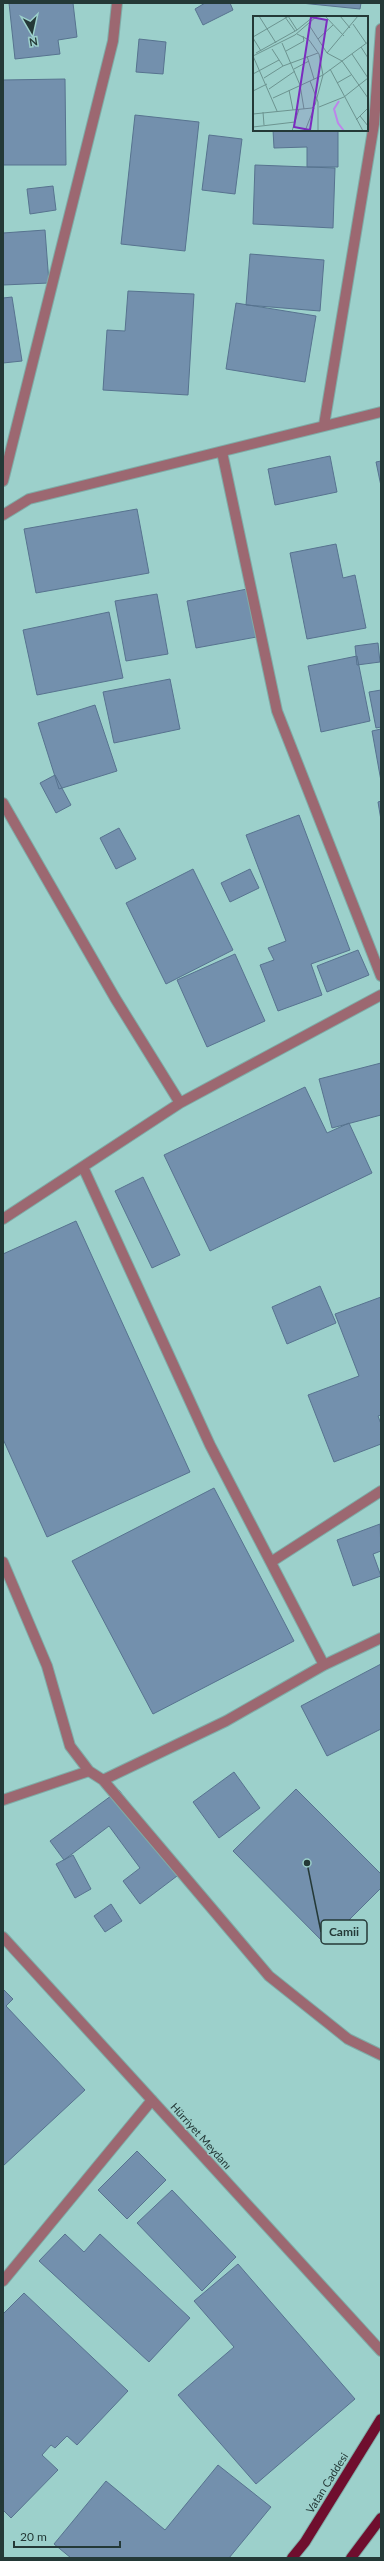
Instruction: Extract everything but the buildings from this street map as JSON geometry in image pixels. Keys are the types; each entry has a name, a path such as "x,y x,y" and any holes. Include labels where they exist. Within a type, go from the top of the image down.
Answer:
{"main road":[{"name":"Vatan Caddesi","path":"292,2558 305,2542 381,2419"},
{"path":"351,2558 381,2518"}],"street":[{"path":"3,481 113,41 117,3"},
{"path":"324,425 377,122 381,29"},
{"path":"3,515 29,499 381,412"},
{"path":"222,452 277,711 381,976"},
{"path":"3,803 115,998 180,1103"},
{"path":"3,1219 180,1103 381,995"},
{"path":"83,1167 210,1445 324,1665"},
{"path":"271,1562 381,1491"},
{"path":"3,1562 47,1666 70,1746 89,1771 103,1780 269,1976 348,2039 381,2055"},
{"path":"103,1780 226,1721 324,1665 381,1638"},
{"path":"3,1800 89,1771"},
{"name":"Hürriyet Meydanı","path":"3,1937 381,2351"},
{"path":"3,2280 152,2100"}],"place":[{"name":"Camii","path":"307,1863"}]}
